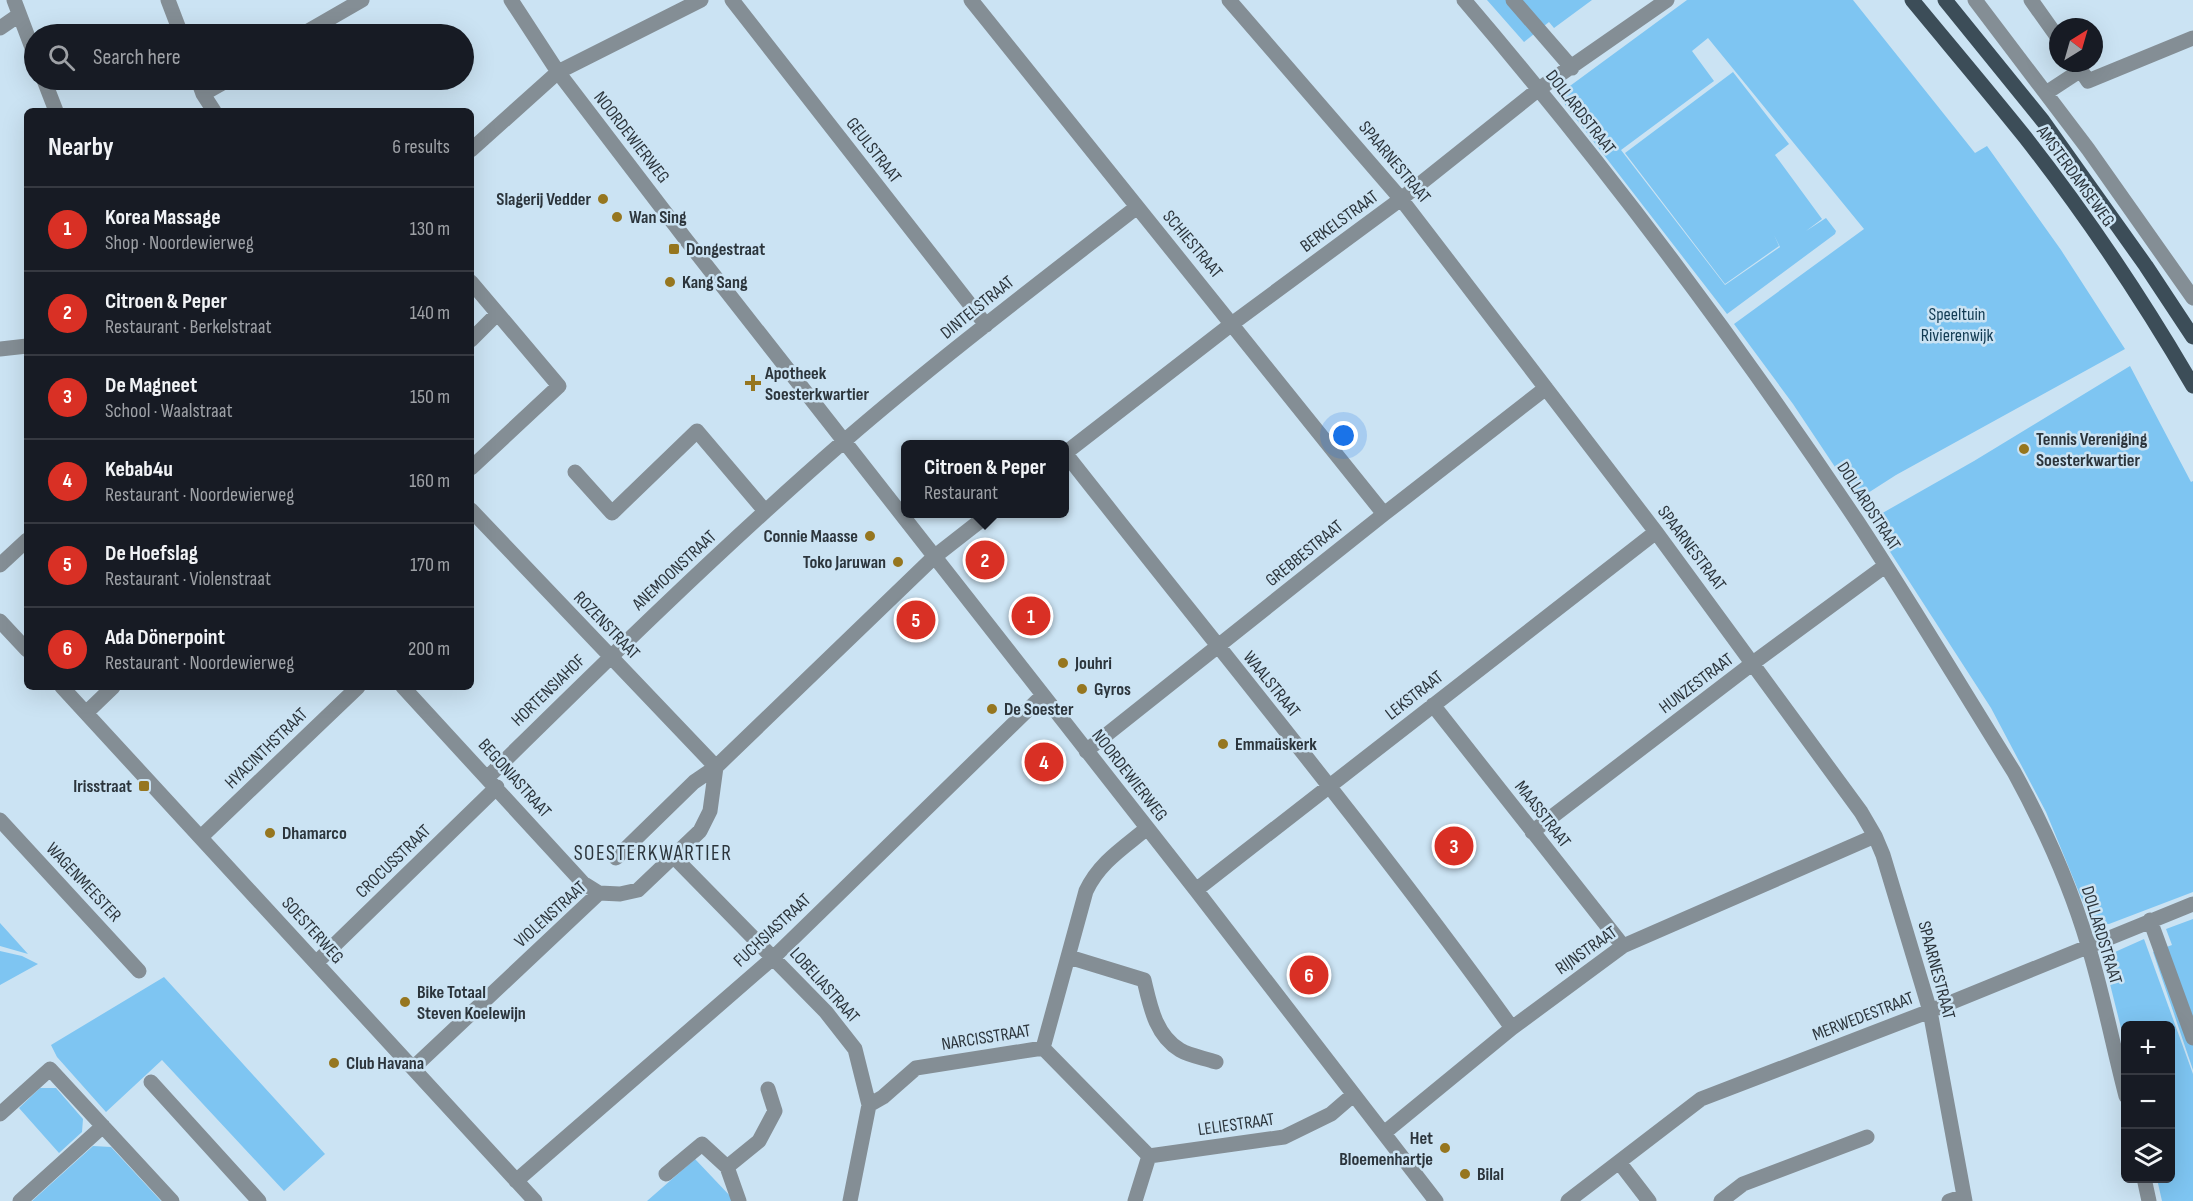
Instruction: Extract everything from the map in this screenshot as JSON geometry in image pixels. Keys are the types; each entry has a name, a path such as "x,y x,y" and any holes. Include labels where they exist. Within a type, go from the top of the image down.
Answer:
{"main road":[{"name":"AMSTERDAMSEWEG","path":"1912,0 2026,138 2141,303 2193,386"},
{"name":"AMSTERDAMSEWEG","path":"1944,0 2043,121 2146,266 2193,337"}],"street":[{"path":"14,0 24,26"},
{"path":"168,0 177,24"},
{"path":"320,24 362,0"},
{"name":"NOORDEWIERWEG","path":"511,0 558,72 901,514"},
{"path":"474,147 558,72 701,0"},
{"name":"GEULSTRAAT","path":"732,0 986,325"},
{"name":"SCHIESTRAAT","path":"971,0 1384,513"},
{"name":"SPAARNESTRAAT","path":"1229,0 1401,199 1656,532 1861,812 1883,855 1930,1011 1965,1198"},
{"name":"DOLLARDSTRAAT","path":"1464,0 1539,89 1610,180 1772,396 1859,524 2008,763 2037,815 2060,867 2088,945 2121,1076"},
{"path":"1513,0 1572,68"},
{"name":"BERKELSTRAAT","path":"1069,451 1233,323 1401,199 1539,89 1667,0"},
{"name":"AMSTERDAMSEWEG","path":"1975,0 2046,93 2193,298"},
{"path":"2031,0 2049,25"},
{"path":"0,28 20,15"},
{"path":"2082,72 2088,81 2193,38"},
{"path":"2046,93 2071,72"},
{"path":"48,90 55,108"},
{"path":"203,90 212,108"},
{"name":"DINTELSTRAAT","path":"845,441 986,325 1137,207"},
{"path":"474,286 559,386 474,465"},
{"path":"474,337 497,314"},
{"path":"0,349 24,346"},
{"name":"GREBBESTRAAT","path":"1086,751 1384,513 1546,388"},
{"path":"574,472 612,513 697,431 765,511"},
{"name":"ANEMOONSTRAAT","path":"610,657 765,511 845,441"},
{"name":"WAALSTRAAT","path":"1069,459 1329,786 1512,1028"},
{"name":"ROZENSTRAAT","path":"474,513 716,767"},
{"name":"NOORDEWIERWEG","path":"904,518 1436,1201"},
{"path":"616,858 694,782 716,767 934,557 983,518"},
{"name":"LEKSTRAAT","path":"1196,890 1656,532"},
{"path":"0,565 24,543"},
{"name":"HUNZESTRAAT","path":"1532,832 1753,663 1885,566"},
{"path":"0,621 24,647"},
{"name":"HORTENSIAHOF","path":"492,782 610,657"},
{"name":"SOESTERWEG","path":"65,690 535,1201"},
{"path":"86,713 110,690"},
{"name":"HYACINTHSTRAAT","path":"201,837 355,690"},
{"name":"BEGONIASTRAAT","path":"407,690 583,883 599,893"},
{"name":"FUCHSIASTRAAT","path":"516,1181 774,957 1042,696"},
{"name":"MAASSTRAAT","path":"1433,705 1623,946"},
{"name":"VIOLENSTRAAT","path":"413,1068 599,893 620,894 638,890 674,857 700,831 710,811 716,767"},
{"name":"CROCUSSTRAAT","path":"316,963 492,782"},
{"name":"WAGENMEESTER","path":"0,820 139,971"},
{"name":"NARCISSTRAAT","path":"869,1105 883,1097 916,1068 1043,1048 1070,957 1086,891 1093,876 1146,829"},
{"name":"RIJNSTRAAT","path":"1384,1133 1512,1028 1623,946 1875,836"},
{"name":"LOBELIASTRAAT","path":"674,857 826,1012 855,1049 869,1105"},
{"name":"MERWEDESTRAAT","path":"1568,1201 1701,1099 1930,1011 2193,904"},
{"path":"2150,920 2193,1038"},
{"path":"1070,957 1144,980 1154,1018 1165,1037 1180,1050 1216,1062"},
{"path":"1043,1048 1149,1156 1135,1201"},
{"path":"0,1114 50,1069 172,1201"},
{"path":"152,1082 260,1201"},
{"path":"727,1167 759,1141 776,1111 768,1089"},
{"name":"LELIESTRAAT","path":"1149,1156 1284,1137 1331,1114 1353,1095"},
{"path":"850,1201 869,1105"},
{"path":"20,1201 104,1126"},
{"path":"1721,1201 1743,1184 1867,1137"},
{"path":"666,1174 702,1144 727,1167 739,1201"},
{"path":"1619,1162 1649,1201"},
{"path":"2145,1183 2148,1201"},
{"path":"1949,1201 1965,1198"}],"green space":[{"path":"1487,0 1592,0 1554,28 1549,22 1524,42"},
{"name":"Speeltuin Rivierenwijk","path":"1687,0 1853,0 1975,153 1987,146 2061,250 2125,349 1896,475 1857,500 1793,404 1734,324 1864,229 1708,38 1692,51 1714,81 1621,150 1725,285 1780,247 1774,235 1779,246 1725,284 1625,153 1733,72 1789,144 1775,155 1822,219 1806,231 1826,218 1836,231 1727,314 1559,94"},
{"path":"2130,366 2191,482 2193,481 2193,892 2109,924 2095,920 2085,907 2046,812 1991,708 1874,527 1882,521 1879,515 1974,461"},
{"path":"2193,919 2193,1070 2153,952 2172,945 2166,929"},
{"path":"0,923 28,954 0,946"},
{"path":"2144,939 2174,1021 2121,1021 2121,1028 2106,956"},
{"path":"0,951 22,956 38,964 0,985"},
{"path":"164,977 325,1154 284,1191 162,1060 106,1112 57,1057 51,1045"},
{"path":"2175,1024 2193,1074 2193,1201 2162,1201 2158,1183 2175,1183"},
{"path":"40,1088 56,1088 83,1119 82,1132 59,1153 19,1108"},
{"path":"93,1146 111,1147 161,1201 32,1201"},
{"path":"695,1159 733,1201 647,1201"}],"place":[{"name":"Slagerij Vedder","path":"603,199"},
{"name":"Wan Sing","path":"617,217"},
{"name":"Dongestraat","path":"674,249"},
{"name":"Kang Sang","path":"670,282"},
{"name":"Apotheek Soesterkwartier","path":"753,383"},
{"name":"Tennis Vereniging Soesterkwartier","path":"2024,449"},
{"name":"Connie Maasse","path":"870,536"},
{"name":"Citroen & Peper","path":"985,560"},
{"name":"Toko Jaruwan","path":"898,562"},
{"name":"Korea Massage","path":"1031,616"},
{"name":"De Hoefslag","path":"916,620"},
{"name":"Jouhri","path":"1063,663"},
{"name":"Gyros","path":"1082,689"},
{"name":"De Soester","path":"992,709"},
{"name":"Emmaüskerk","path":"1223,744"},
{"name":"Kebab4u","path":"1044,762"},
{"name":"Irisstraat","path":"144,786"},
{"name":"Dhamarco","path":"270,833"},
{"name":"De Magneet","path":"1454,846"},
{"name":"Ada Dönerpoint","path":"1309,975"},
{"name":"Bike Totaal Steven Koelewijn","path":"405,1002"},
{"name":"Club Havana","path":"334,1063"},
{"name":"Het Bloemenhartje","path":"1445,1148"},
{"name":"Bilal","path":"1465,1174"}],"district":[{"name":"SOESTERKWARTIER","path":"653,853"}]}
